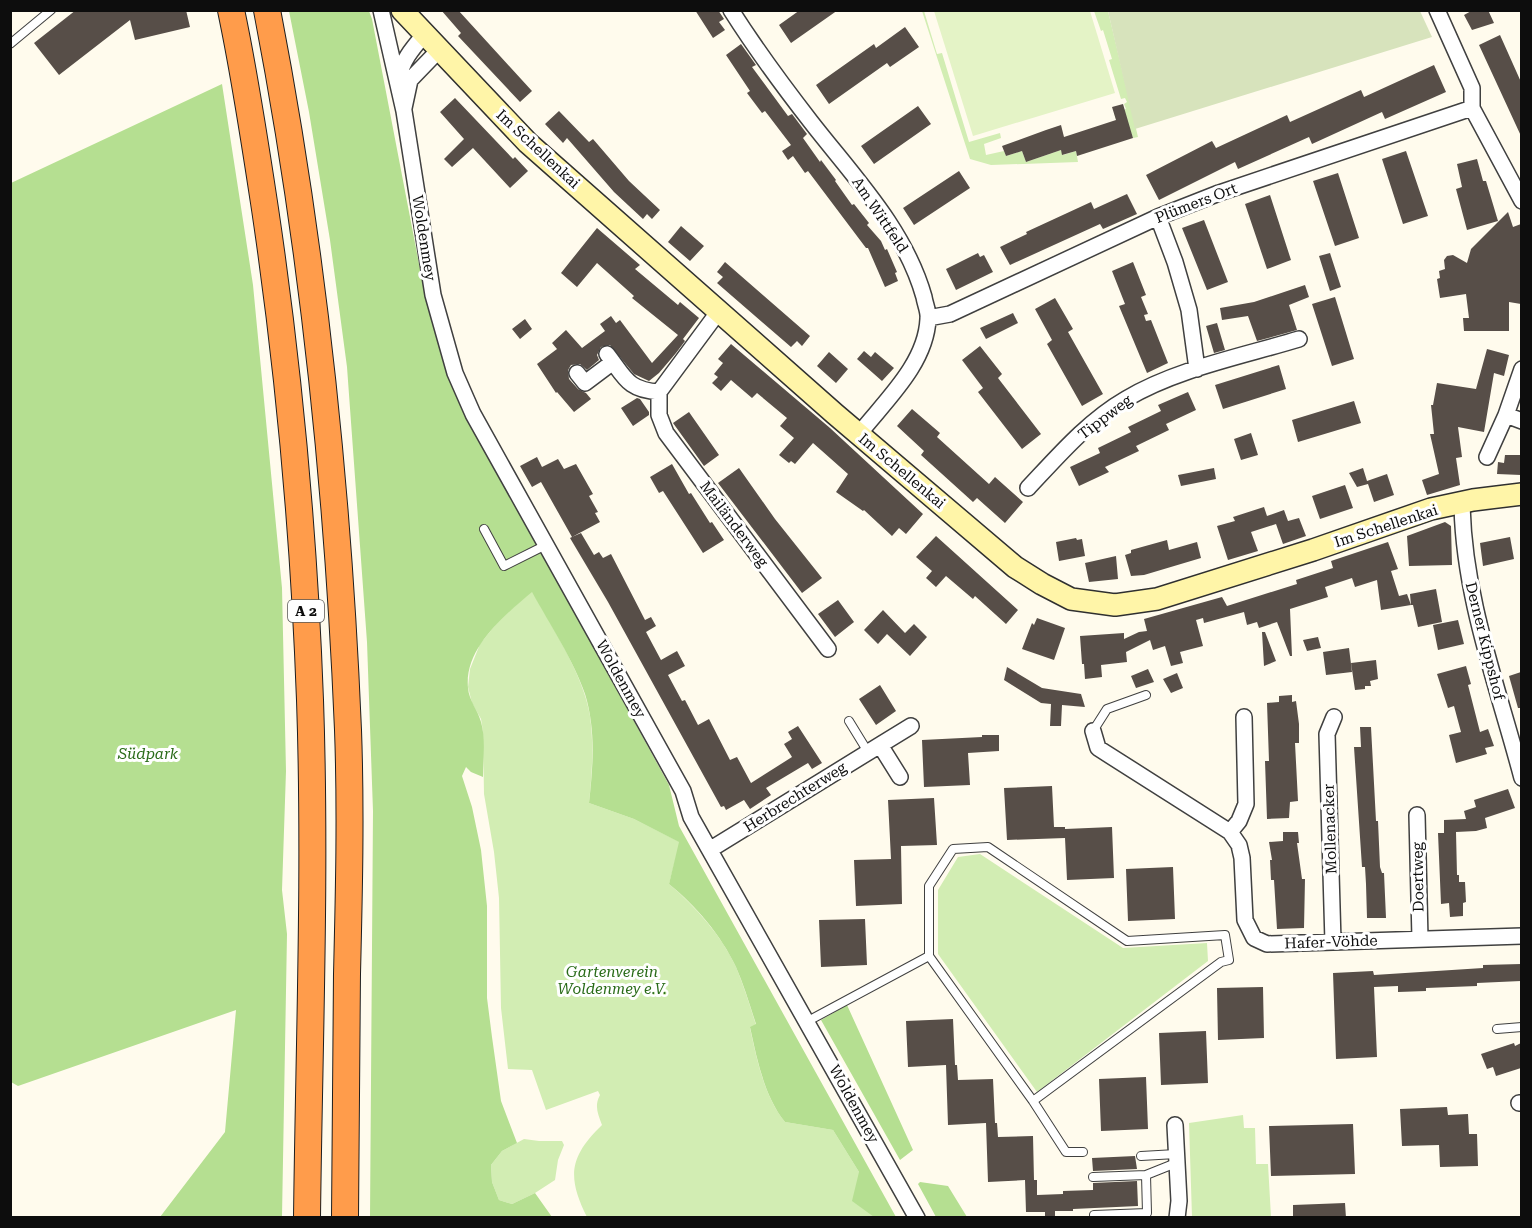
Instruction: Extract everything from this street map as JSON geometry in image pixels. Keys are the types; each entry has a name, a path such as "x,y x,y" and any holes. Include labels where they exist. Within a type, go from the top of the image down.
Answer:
{"highway":[{"name":"A 2","path":"231,10 254,139 275,281 293,431 305,589 312,794 307,1218"},
{"name":"A 2","path":"267,10 290,132 309,256 327,412 340,571 348,745 345,1218"}],"street":[{"name":"Woldenmey","path":"381,10 404,111 434,295 455,373 473,414 683,791 691,816 917,1218"},
{"name":"Im Schellenkai","path":"402,10 528,143 719,311 1015,567 1071,598 1115,605 1156,599 1313,550 1431,509 1462,502 1521,494"},
{"name":"Am Wittfeld","path":"731,10 809,119 872,198 904,248 920,283 928,318 918,358 859,434"},
{"path":"1439,11 1472,88 1472,108 1521,201"},
{"name":"Woldenmey","path":"404,111 410,80 431,43"},
{"path":"397,83 402,64 409,52 431,43"},
{"name":"Plümers Ort","path":"928,318 950,314 1158,217 1219,193 1472,108"},
{"path":"1158,217 1175,262 1186,302 1197,369"},
{"path":"577,373 585,383 610,358 632,386 642,391 659,392 719,311"},
{"name":"Tippweg","path":"1028,488 1072,441 1104,413 1126,399 1197,369 1299,339"},
{"path":"1487,457 1506,415 1521,369"},
{"name":"Mailänderweg","path":"659,392 659,415 666,433 828,650"},
{"path":"1506,415 1521,421"},
{"name":"Derner Kippshof","path":"1462,502 1463,549 1470,584 1521,778"},
{"path":"1093,731 1098,748 1230,832 1239,821 1246,804 1244,717"},
{"name":"Mollenacker","path":"1333,942 1327,734 1334,717"},
{"name":"Herbrechterweg","path":"711,849 911,726"},
{"path":"874,748 900,777"},
{"name":"Doertweg","path":"1417,816 1420,939"},
{"name":"Hafer-Vöhde","path":"1230,832 1239,845 1242,858 1245,920 1254,938 1267,944 1521,936"},
{"path":"1175,1125 1179,1201 1177,1218"}],"lane":[{"path":"10,44 51,10"},
{"path":"484,529 504,566 546,546"},
{"path":"1093,731 1107,709 1146,695"},
{"path":"849,722 874,748"},
{"path":"1033,1101 1221,962 1229,960 1226,935 1127,941 988,847 953,849 929,886 929,956 1033,1101 1066,1152 1083,1152"},
{"path":"807,1021 929,956"},
{"path":"1497,1029 1521,1027"},
{"path":"1141,1156 1176,1159"},
{"path":"1093,1178 1146,1175 1176,1159"},
{"path":"1094,1215 1147,1213 1146,1175"}],"green space":[{"path":"289,11 369,11 425,295 455,373 550,568 669,785 679,826 896,1217 874,1217 852,1201 859,1172 833,1130 785,1122 778,1112 759,1064 750,1027 756,1024 736,967 707,922 669,884 679,842 634,819 589,803 592,734 585,694 568,655 532,592 488,634 473,659 468,673 468,688 483,729 483,777 466,767 462,776 472,807 481,850 487,906 487,998 501,1101 517,1143 502,1151 491,1165 492,1182 499,1200 512,1204 535,1193 552,1217 370,1217 373,811 367,642 347,367 330,240 309,112"},
{"path":"922,11 924,11 937,54 942,53 969,142 1000,133 1001,138 984,144 986,155 1004,151 1006,156 1022,151 1026,162 1061,150 1063,155 1076,151 1078,162 991,165 970,159"},
{"path":"934,11 1090,11 1115,93 973,136"},
{"path":"1094,11 1108,11 1138,137 1133,138 1130,129 1120,132 1114,113 1126,109 1124,104 1127,102 1125,98 1121,99 1109,60 1112,59"},
{"path":"1108,11 1420,11 1432,37 1135,129"},
{"name":"Südpark","path":"222,84 253,285 282,588 286,771 282,890 287,934 282,1217 160,1217 225,1132 236,1010 18,1086 11,1082 11,183"},
{"name":"Gartenverein Woldenmey e.V.","path":"532,591 574,668 587,701 592,749 589,803 634,819 680,842 669,884 707,922 736,967 756,1025 750,1028 755,1053 772,1101 785,1122 833,1130 859,1172 874,1217 587,1217 574,1179 577,1158 591,1136 602,1125 597,1110 600,1095 598,1091 546,1110 532,1070 508,1069 501,1008 499,898 484,794 483,731 481,719 472,703 468,687 470,669 480,644 501,618"},
{"path":"980,854 1123,948 1207,943 1208,961 1037,1092 938,954 938,890 958,857"},
{"path":"847,1005 913,1150 900,1160 821,1020"},
{"path":"1243,1115 1244,1128 1255,1128 1256,1164 1268,1164 1271,1217 1192,1217 1189,1123"},
{"path":"524,1139 562,1141 564,1145 558,1160 555,1180 512,1204 499,1200 492,1182 491,1165 502,1151"},
{"path":"920,1182 948,1186 967,1217 936,1217 918,1184"}],"building":[{"path":"76,10 186,10 190,27 135,40 130,20 59,75 34,43"},
{"path":"441,10 458,10 532,91 520,102 458,36 461,33"},
{"path":"695,10 718,10 724,19 719,22 725,30 713,38"},
{"path":"800,10 838,10 791,43 779,25"},
{"path":"1473,10 1488,10 1494,23 1472,30 1464,15"},
{"path":"905,27 919,47 890,67 887,63 829,104 816,85 874,44 876,48"},
{"path":"1500,35 1521,82 1521,136 1479,45"},
{"path":"741,44 756,65 752,67 788,116 792,114 807,134 803,138 836,180 852,205 854,204 869,223 867,225 881,241 885,250 887,249 897,272 895,273 898,281 885,287 868,248 808,171 805,173 793,156 788,160 782,151 791,145 765,111 762,113 747,93 750,91 726,55"},
{"path":"1434,65 1446,92 1385,119 1382,112 1312,144 1309,137 1238,169 1235,162 1159,200 1146,175 1212,141 1216,148 1287,115 1290,122 1361,90 1364,97"},
{"path":"455,98 513,159 515,157 528,171 510,188 473,148 452,167 444,159 464,139 440,112"},
{"path":"1123,104 1133,138 1077,156 1076,151 1062,155 1061,150 1026,162 1022,151 1006,156 1002,146 1061,125 1064,137 1116,120 1112,107"},
{"path":"918,106 931,124 874,164 861,146"},
{"path":"559,111 589,142 593,139 629,181 660,210 652,219 647,214 643,219 614,192 567,138 563,143 545,124"},
{"path":"1406,151 1428,216 1403,224 1382,159"},
{"path":"1477,159 1498,221 1467,230 1456,189 1462,187 1457,164"},
{"path":"959,171 970,188 914,225 903,208"},
{"path":"1338,173 1359,238 1335,246 1313,181"},
{"path":"1127,194 1137,214 1103,229 1100,224 1010,265 1000,247 1027,234 1026,232 1091,202 1094,209"},
{"path":"1270,195 1291,260 1267,269 1245,204"},
{"path":"1508,212 1513,227 1521,224 1521,304 1509,302 1509,331 1464,331 1463,318 1469,318 1466,294 1440,298 1437,279 1440,278 1439,271 1445,269 1444,260 1447,256 1453,255 1467,263 1471,249"},
{"path":"1204,220 1228,282 1207,290 1182,228"},
{"path":"681,226 704,246 690,261 668,242"},
{"path":"597,228 640,265 635,269 678,305 680,302 699,318 683,339 685,341 676,353 649,381 634,374 610,345 601,347 597,355 599,360 587,370 580,364 571,365 568,370 569,379 591,399 574,412 556,393 537,364 557,349 552,343 566,330 582,348 605,331 600,324 611,316 616,323 620,320 652,363 678,335 632,298 634,296 597,263 577,287 561,273"},
{"path":"978,253 980,257 984,255 993,272 956,290 946,269"},
{"path":"1330,253 1341,287 1330,291 1319,256"},
{"path":"725,262 810,336 802,346 797,341 791,347 717,283 723,277 717,272"},
{"path":"1133,262 1146,295 1141,297 1148,314 1144,315 1146,321 1151,320 1168,363 1147,373 1119,306 1125,304 1112,271"},
{"path":"1305,285 1309,297 1289,305 1297,330 1257,341 1248,316 1222,320 1220,308 1254,302"},
{"path":"1335,297 1354,359 1332,366 1312,304"},
{"path":"1055,298 1073,329 1068,332 1103,394 1082,406 1047,344 1052,340 1035,309"},
{"path":"1013,313 1018,323 986,339 980,328"},
{"path":"525,319 532,329 520,339 512,329"},
{"path":"1217,323 1225,350 1214,353 1206,326"},
{"path":"731,344 830,428 923,514 906,534 899,528 892,536 864,510 836,492 848,474 813,443 795,464 791,461 789,463 779,455 794,438 780,426 787,418 757,393 752,398 731,380 721,391 712,383 718,377 714,374 723,363 718,359"},
{"path":"980,346 1002,374 998,378 1041,434 1022,449 978,392 983,388 962,360"},
{"path":"1487,349 1509,355 1504,376 1494,373 1484,432 1458,427 1462,457 1456,458 1460,485 1427,495 1422,480 1439,474 1430,434 1434,434 1431,405 1433,405 1437,383 1476,389"},
{"path":"864,351 871,357 875,352 894,368 882,381 857,359"},
{"path":"829,352 848,369 836,383 817,366"},
{"path":"1279,365 1286,389 1223,409 1215,385"},
{"path":"1188,392 1196,410 1166,424 1169,430 1136,446 1139,451 1105,467 1109,472 1079,486 1070,467 1100,453 1098,448 1131,432 1128,427 1161,411 1158,405"},
{"path":"637,398 640,399 649,415 633,426 621,408"},
{"path":"1354,401 1361,423 1298,442 1292,420"},
{"path":"912,409 940,433 937,437 989,484 995,477 1023,502 1005,523 977,498 973,502 921,455 924,451 897,426"},
{"path":"689,412 719,455 704,466 673,423"},
{"path":"1251,433 1258,455 1241,460 1234,439"},
{"path":"1505,455 1521,455 1521,475 1497,474 1498,462 1504,463"},
{"path":"537,457 542,467 558,459 564,469 576,464 593,494 589,496 598,512 595,513 600,522 572,537 541,482 532,487 520,466"},
{"path":"672,464 689,494 691,493 724,540 703,553 663,491 659,493 650,477"},
{"path":"739,468 775,519 822,578 802,593 718,483"},
{"path":"1214,468 1216,479 1181,486 1178,475"},
{"path":"1363,468 1367,481 1387,474 1394,495 1374,502 1368,484 1357,487 1349,473"},
{"path":"1345,485 1353,508 1320,519 1312,496"},
{"path":"1264,507 1267,516 1284,510 1288,521 1299,518 1306,536 1283,544 1276,524 1251,532 1258,551 1228,560 1217,526 1235,521 1233,517"},
{"path":"1445,522 1451,526 1452,565 1409,566 1407,536"},
{"path":"581,533 594,555 599,552 603,558 611,554 645,620 651,617 656,626 646,632 661,660 677,651 685,666 668,675 682,701 685,700 698,725 709,719 730,760 737,757 751,783 792,757 784,744 792,739 788,732 798,726 822,763 812,769 808,763 766,788 771,795 750,809 744,800 726,810 724,806 721,807 608,602 570,538"},
{"path":"936,536 1018,610 1006,624 975,596 973,599 946,576 936,587 926,578 932,571 916,557"},
{"path":"1510,537 1514,559 1483,566 1480,543"},
{"path":"1076,538 1077,540 1082,539 1085,556 1059,561 1056,542"},
{"path":"1167,540 1169,550 1197,542 1201,558 1144,575 1131,576 1125,555 1131,553 1131,550"},
{"path":"1388,542 1398,569 1391,571 1399,596 1407,594 1411,605 1381,610 1377,580 1355,587 1352,578 1325,587 1328,597 1290,609 1292,656 1290,656 1277,622 1259,628 1257,622 1247,625 1244,612 1204,623 1203,618 1196,620 1203,646 1180,652 1183,663 1171,666 1165,646 1153,650 1150,640 1126,652 1127,662 1101,665 1102,677 1085,679 1080,636 1124,633 1124,639 1147,631 1144,619 1222,597 1227,606 1297,584 1296,580 1333,568 1331,561"},
{"path":"1116,556 1118,579 1089,582 1085,563"},
{"path":"1436,589 1442,622 1418,627 1410,594"},
{"path":"838,600 854,622 835,637 818,614"},
{"path":"883,610 905,633 914,624 927,637 910,656 887,634 878,644 864,630"},
{"path":"1037,618 1065,628 1054,660 1022,649 1032,623 1034,625"},
{"path":"1458,620 1464,644 1438,650 1433,625"},
{"path":"1262,632 1265,632 1276,661 1264,666"},
{"path":"1318,637 1321,648 1307,651 1303,640"},
{"path":"1349,648 1352,672 1326,675 1323,652"},
{"path":"1376,660 1378,679 1370,681 1371,686 1365,686 1365,689 1355,690 1351,663"},
{"path":"1466,666 1471,684 1468,685 1480,732 1488,729 1494,746 1485,748 1487,754 1456,763 1449,735 1461,732 1454,706 1448,708 1437,674"},
{"path":"1007,667 1042,688 1081,694 1085,707 1062,705 1061,726 1050,726 1051,704 1041,703 1004,680"},
{"path":"1148,669 1154,682 1136,688 1131,676"},
{"path":"1521,672 1521,708 1518,708 1509,676"},
{"path":"1177,673 1183,688 1171,693 1163,679"},
{"path":"880,685 896,711 876,725 859,699"},
{"path":"1292,695 1292,702 1296,701 1299,724 1299,743 1295,743 1298,801 1290,802 1289,818 1267,819 1265,761 1269,761 1267,703 1279,702 1279,696"},
{"path":"1360,727 1371,727 1376,821 1378,821 1380,867 1384,873 1386,918 1367,918 1365,867 1362,867 1354,747 1361,747"},
{"path":"982,735 999,735 999,751 968,753 970,785 924,787 922,740 982,737"},
{"path":"1052,786 1054,827 1065,827 1065,829 1112,827 1114,878 1067,880 1065,838 1007,840 1004,788"},
{"path":"1508,789 1515,808 1485,818 1487,828 1456,832 1457,875 1459,875 1459,882 1465,882 1466,902 1463,903 1463,916 1450,917 1449,903 1441,904 1438,833 1444,833 1444,820 1466,819 1464,811 1476,807 1474,800"},
{"path":"934,798 937,845 901,846 902,904 856,906 854,860 891,859 888,800"},
{"path":"1283,832 1298,832 1299,843 1297,843 1302,879 1305,879 1304,928 1277,929 1269,842 1283,841"},
{"path":"1173,867 1175,919 1128,921 1126,869"},
{"path":"865,919 867,965 821,967 819,920"},
{"path":"1521,964 1521,981 1426,988 1426,991 1398,992 1398,986 1374,987 1377,1057 1336,1059 1333,973 1373,971 1374,975 1483,968 1483,965"},
{"path":"1263,987 1264,1038 1218,1040 1217,988"},
{"path":"953,1019 955,1065 957,1065 958,1080 993,1079 998,1137 1033,1136 1034,1180 1037,1180 1037,1195 1093,1190 1093,1183 1137,1181 1138,1206 1055,1211 1055,1218 1045,1218 1045,1212 1026,1212 1025,1180 988,1182 986,1123 948,1125 946,1065 908,1067 906,1021"},
{"path":"1206,1031 1208,1083 1161,1085 1159,1033"},
{"path":"1514,1043 1515,1046 1521,1043 1521,1068 1496,1076 1493,1067 1487,1069 1481,1054"},
{"path":"1146,1077 1148,1129 1101,1131 1099,1079"},
{"path":"1447,1107 1448,1115 1468,1114 1469,1134 1477,1134 1478,1166 1440,1167 1439,1145 1402,1146 1400,1109"},
{"path":"1353,1124 1355,1174 1271,1176 1269,1126"},
{"path":"1135,1156 1137,1169 1093,1171 1092,1158"},
{"path":"1345,1203 1346,1218 1293,1218 1293,1205"}]}
